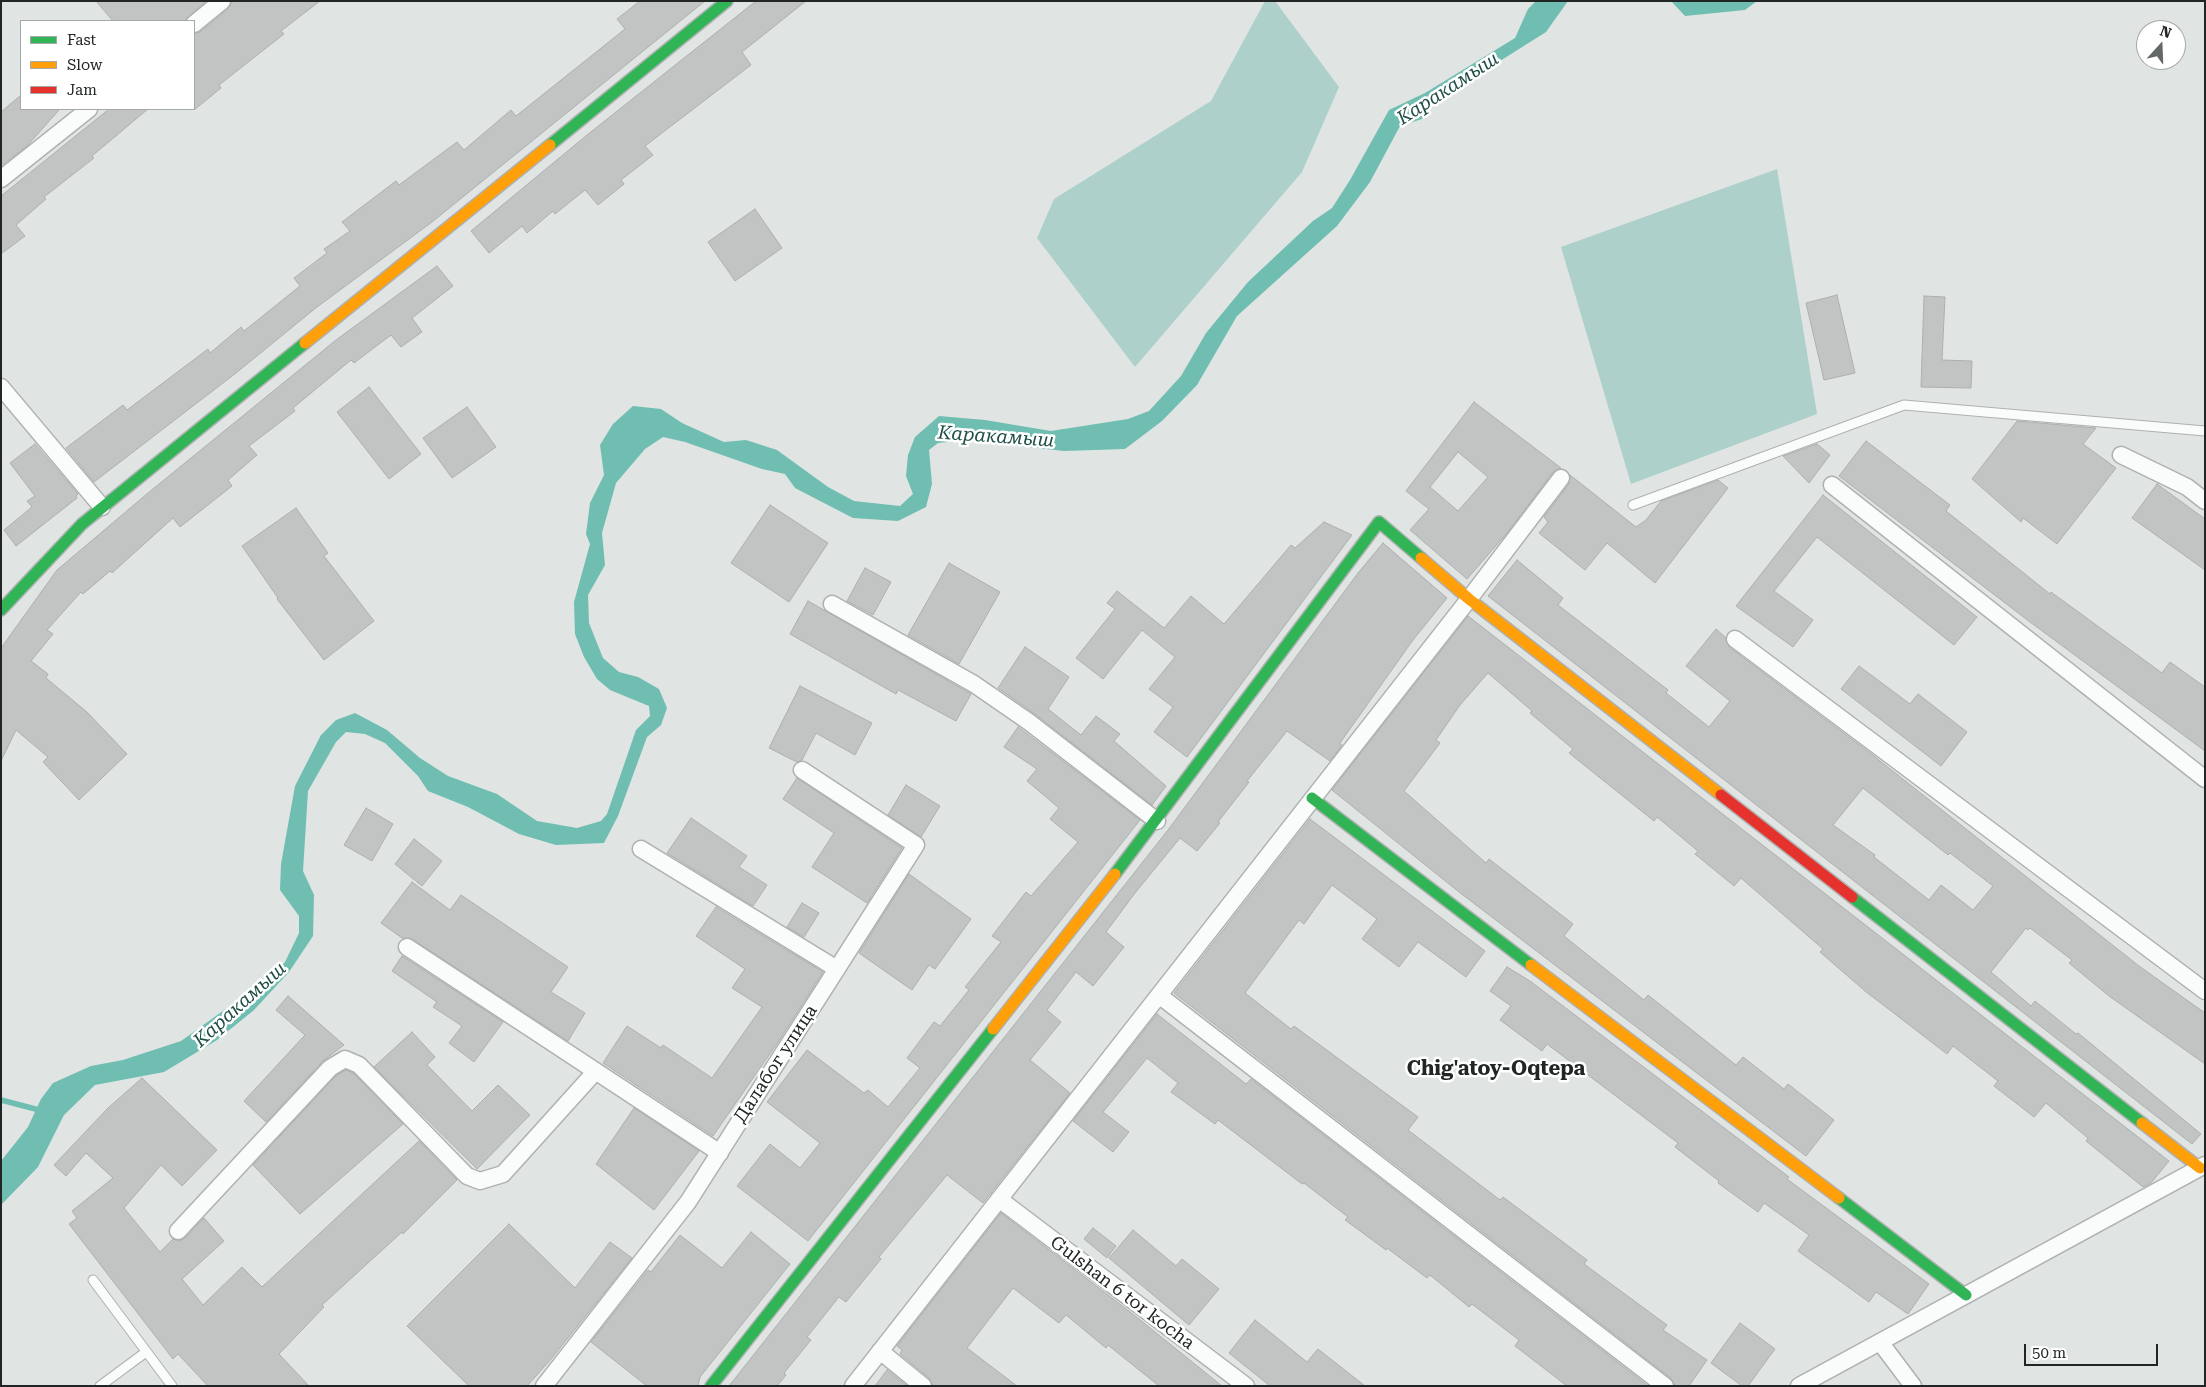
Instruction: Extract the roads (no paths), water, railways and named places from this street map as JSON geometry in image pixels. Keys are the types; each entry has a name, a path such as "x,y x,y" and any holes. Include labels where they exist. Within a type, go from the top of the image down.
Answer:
{"street":[{"path":"195,23 222,1"},
{"path":"1,610 82,524 102,507 727,1"},
{"path":"1,180 88,110"},
{"path":"1,387 102,507"},
{"path":"2121,455 2187,487 2205,501"},
{"path":"853,1386 1160,996 1562,478"},
{"path":"1832,485 2205,779"},
{"path":"711,1386 1157,821 1379,522 1469,599 2202,1167 1799,1386"},
{"path":"832,604 974,684 1028,722 1157,821"},
{"path":"1735,639 2205,991"},
{"name":"Далабог улица","path":"544,1386 688,1202 916,844 802,770"},
{"path":"1312,798 1966,1295"},
{"path":"641,849 837,968"},
{"path":"407,947 720,1153"},
{"path":"1160,996 1664,1386"},
{"path":"178,1231 330,1068 345,1059 359,1065 467,1176 480,1181 503,1174 596,1072"},
{"name":"Gulshan 6 tor kocha","path":"999,1199 1246,1386"},
{"path":"1880,1342 1913,1386"},
{"path":"880,1351 923,1386"}],"lane":[{"path":"1633,505 1904,405 2205,431"},
{"path":"93,1280 172,1386"},
{"path":"100,1386 146,1352"}],"water":[{"name":"Каракамыш","path":"1536,1 1568,1 1546,32 1430,105 1422,119 1400,126 1370,182 1337,226 1237,316 1197,385 1162,421 1125,449 1064,451 968,440 938,443 929,450 932,484 926,507 898,521 853,518 795,488 785,474 762,469 685,442 663,437 645,449 616,483 602,533 605,565 588,595 589,623 603,658 619,672 638,677 659,689 667,708 661,725 647,737 618,816 604,843 556,845 519,834 468,807 428,791 418,776 385,743 365,734 346,732 336,742 308,791 303,871 314,895 313,936 289,972 254,1010 217,1040 164,1072 95,1085 64,1115 38,1167 1,1205 1,1161 28,1127 41,1099 53,1083 91,1066 123,1060 181,1041 273,975 285,962 299,933 299,916 280,890 281,864 295,786 321,735 336,720 355,713 387,730 420,758 448,776 497,794 537,821 577,828 601,821 607,814 636,730 650,716 649,706 610,690 597,679 584,657 575,634 574,602 590,544 586,534 590,503 604,475 600,445 613,424 633,406 661,409 682,423 724,442 746,440 777,450 828,487 854,501 900,506 913,494 906,476 908,455 915,437 939,416 985,420 1051,431 1128,419 1149,411 1181,376 1206,333 1248,282 1313,221 1332,208 1389,110 1425,93 1515,38 1528,9"},
{"path":"1671,1 1757,1 1745,10 1685,16"}],"waterway":[{"path":"1,1100 43,1111"}],"district":[{"name":"Chig'atoy-Oqtepa","path":"1496,1069"}]}
